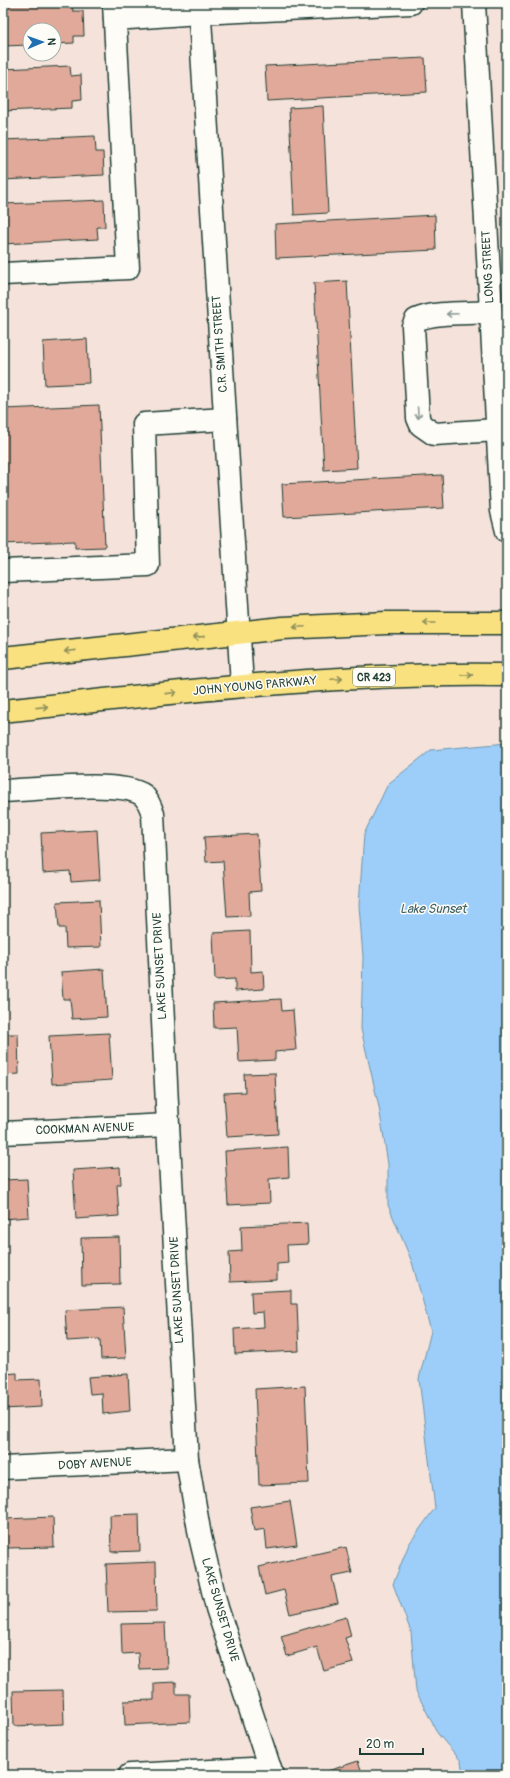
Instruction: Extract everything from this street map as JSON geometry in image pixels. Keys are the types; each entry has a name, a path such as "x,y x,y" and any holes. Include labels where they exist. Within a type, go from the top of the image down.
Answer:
{"main road":[{"path":"3,658 283,628 386,623 507,623"},
{"name":"JOHN YOUNG PARKWAY","path":"3,712 242,685 396,676 507,676"}],"street":[{"path":"3,274 128,268 114,11 411,3"},
{"name":"LONG STREET","path":"474,3 502,511 507,531"},
{"name":"C.R. SMITH STREET","path":"199,8 242,685"},
{"path":"491,312 422,317 416,320 413,326 418,418 421,425 434,434 497,430"},
{"path":"3,571 148,565 144,424 225,419"},
{"name":"LAKE SUNSET DRIVE","path":"3,791 108,786 127,789 143,795 150,804 153,814 168,1125 187,1459 200,1536 217,1608 271,1772"},
{"name":"COOKMAN AVENUE","path":"3,1133 168,1125"},
{"name":"DOBY AVENUE","path":"3,1468 187,1459"},
{"path":"130,1775 271,1772"}],"water":[{"name":"Lake Sunset","path":"507,743 507,1775 463,1775 461,1761 438,1734 416,1691 411,1632 393,1584 409,1544 435,1508 419,1379 431,1331 412,1262 388,1205 388,1164 379,1107 361,1029 363,957 359,905 364,834 388,784 431,750"}],"building":[{"path":"72,3 73,11 83,11 84,36 74,36 74,43 62,44 62,22 22,22 22,45 3,46 3,5"},
{"path":"425,58 427,92 267,101 265,66"},
{"path":"70,66 71,76 81,75 82,100 72,101 72,108 3,111 3,69"},
{"path":"323,106 328,213 294,215 289,108"},
{"path":"95,136 96,152 103,152 104,175 3,180 3,140"},
{"path":"104,200 105,227 97,227 98,239 3,244 3,204"},
{"path":"435,215 436,250 276,258 275,224"},
{"path":"347,281 357,468 324,470 314,283"},
{"path":"87,339 89,383 45,385 43,342"},
{"path":"99,405 105,547 75,548 75,541 3,544 3,409"},
{"path":"442,475 444,508 284,517 282,484"},
{"path":"97,830 100,880 71,882 70,871 43,873 41,833"},
{"path":"257,834 261,891 249,892 250,916 227,917 223,861 206,862 204,837"},
{"path":"3,845 6,845 6,873 3,873"},
{"path":"99,900 101,947 66,948 65,928 59,928 57,902"},
{"path":"250,931 251,972 263,971 264,989 235,991 235,979 215,980 213,933"},
{"path":"104,969 107,1017 72,1019 70,999 63,999 61,972"},
{"path":"281,999 282,1011 293,1010 296,1050 275,1052 275,1060 239,1062 237,1027 214,1028 213,1003"},
{"path":"109,1033 112,1080 52,1084 49,1036"},
{"path":"3,1034 18,1034 19,1074 3,1075"},
{"path":"275,1073 278,1134 227,1137 224,1093 245,1092 244,1074"},
{"path":"288,1147 289,1177 269,1179 270,1203 228,1205 225,1151"},
{"path":"120,1167 121,1184 117,1185 119,1216 76,1219 73,1170"},
{"path":"27,1179 29,1217 3,1219 3,1180"},
{"path":"307,1223 308,1244 287,1245 288,1263 277,1264 277,1280 230,1282 229,1252 242,1251 241,1226"},
{"path":"119,1237 120,1284 82,1285 81,1238"},
{"path":"291,1290 291,1304 297,1304 299,1351 235,1354 234,1329 264,1327 263,1312 252,1313 251,1292"},
{"path":"123,1307 126,1358 101,1359 100,1339 67,1341 65,1310"},
{"path":"17,1373 17,1380 41,1379 42,1407 3,1409 3,1374"},
{"path":"128,1374 130,1411 103,1414 102,1393 90,1394 88,1377"},
{"path":"305,1386 309,1483 259,1485 255,1389"},
{"path":"290,1501 297,1545 267,1549 265,1529 254,1531 250,1507"},
{"path":"139,1514 140,1551 111,1552 110,1515"},
{"path":"53,1517 54,1547 6,1548 5,1519"},
{"path":"346,1547 352,1573 332,1577 338,1603 290,1614 284,1590 265,1595 259,1567"},
{"path":"156,1562 157,1611 108,1612 106,1564"},
{"path":"346,1617 351,1636 345,1638 353,1663 324,1671 317,1647 287,1656 281,1636"},
{"path":"165,1623 167,1668 139,1669 138,1653 122,1654 121,1624"},
{"path":"176,1682 176,1694 189,1694 190,1722 125,1725 124,1701 154,1700 154,1683"},
{"path":"63,1690 64,1724 14,1726 13,1691"},
{"path":"358,1761 363,1775 329,1775 328,1771"}]}
